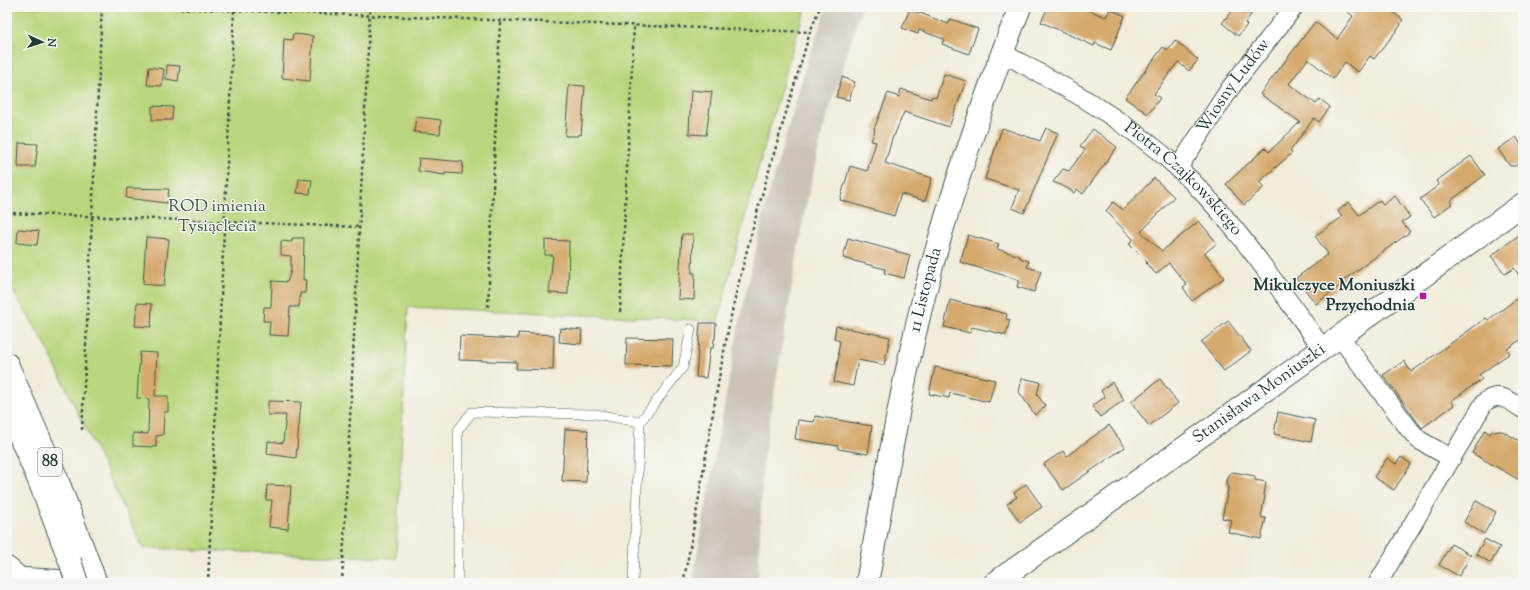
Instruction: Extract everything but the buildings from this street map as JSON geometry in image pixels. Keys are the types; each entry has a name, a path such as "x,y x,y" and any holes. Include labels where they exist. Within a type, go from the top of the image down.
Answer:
{"street":[{"name":"11 Listopada","path":"867,583 899,410 924,298 949,207 1002,53 1020,7"},
{"name":"Wiosny Ludów","path":"1178,168 1231,87 1294,7"},
{"name":"Piotra Czajkowskiego","path":"1002,53 1067,87 1098,106 1132,130 1178,168 1206,196 1256,258 1419,440 1451,458"},
{"name":"Stanisława Moniuszki","path":"995,583 1523,204"},
{"name":"88","path":"7,364 57,479 79,561 78,583"},
{"path":"1378,583 1484,402 1497,396 1523,409"},
{"name":"88","path":"7,406 40,483 79,561 95,583"},
{"path":"11,575 95,583"}],"lane":[{"path":"633,583 640,422 683,367 691,330"},
{"path":"458,583 458,430 472,412 596,414 640,422"}],"path":[{"path":"82,430 102,7"},
{"path":"144,7 810,32"},
{"path":"342,583 370,7"},
{"path":"683,583 695,526 710,431 730,321 759,206 810,32 820,7"},
{"path":"208,583 234,10"},
{"path":"488,307 500,20"},
{"path":"620,312 634,26"},
{"path":"7,213 359,226"}],"shaded area":[{"path":"827,7 862,7 823,130 803,219 763,460 758,583 692,583 739,324 765,208 807,62"}],"green space":[{"name":"ROD imienia Tysiąclecia","path":"7,7 807,7 802,18 769,131 737,245 718,321 408,307 396,558 143,548 45,344 7,281"}],"place":[{"name":"Mikulczyce Moniuszki Przychodnia","path":"1423,296"}]}
